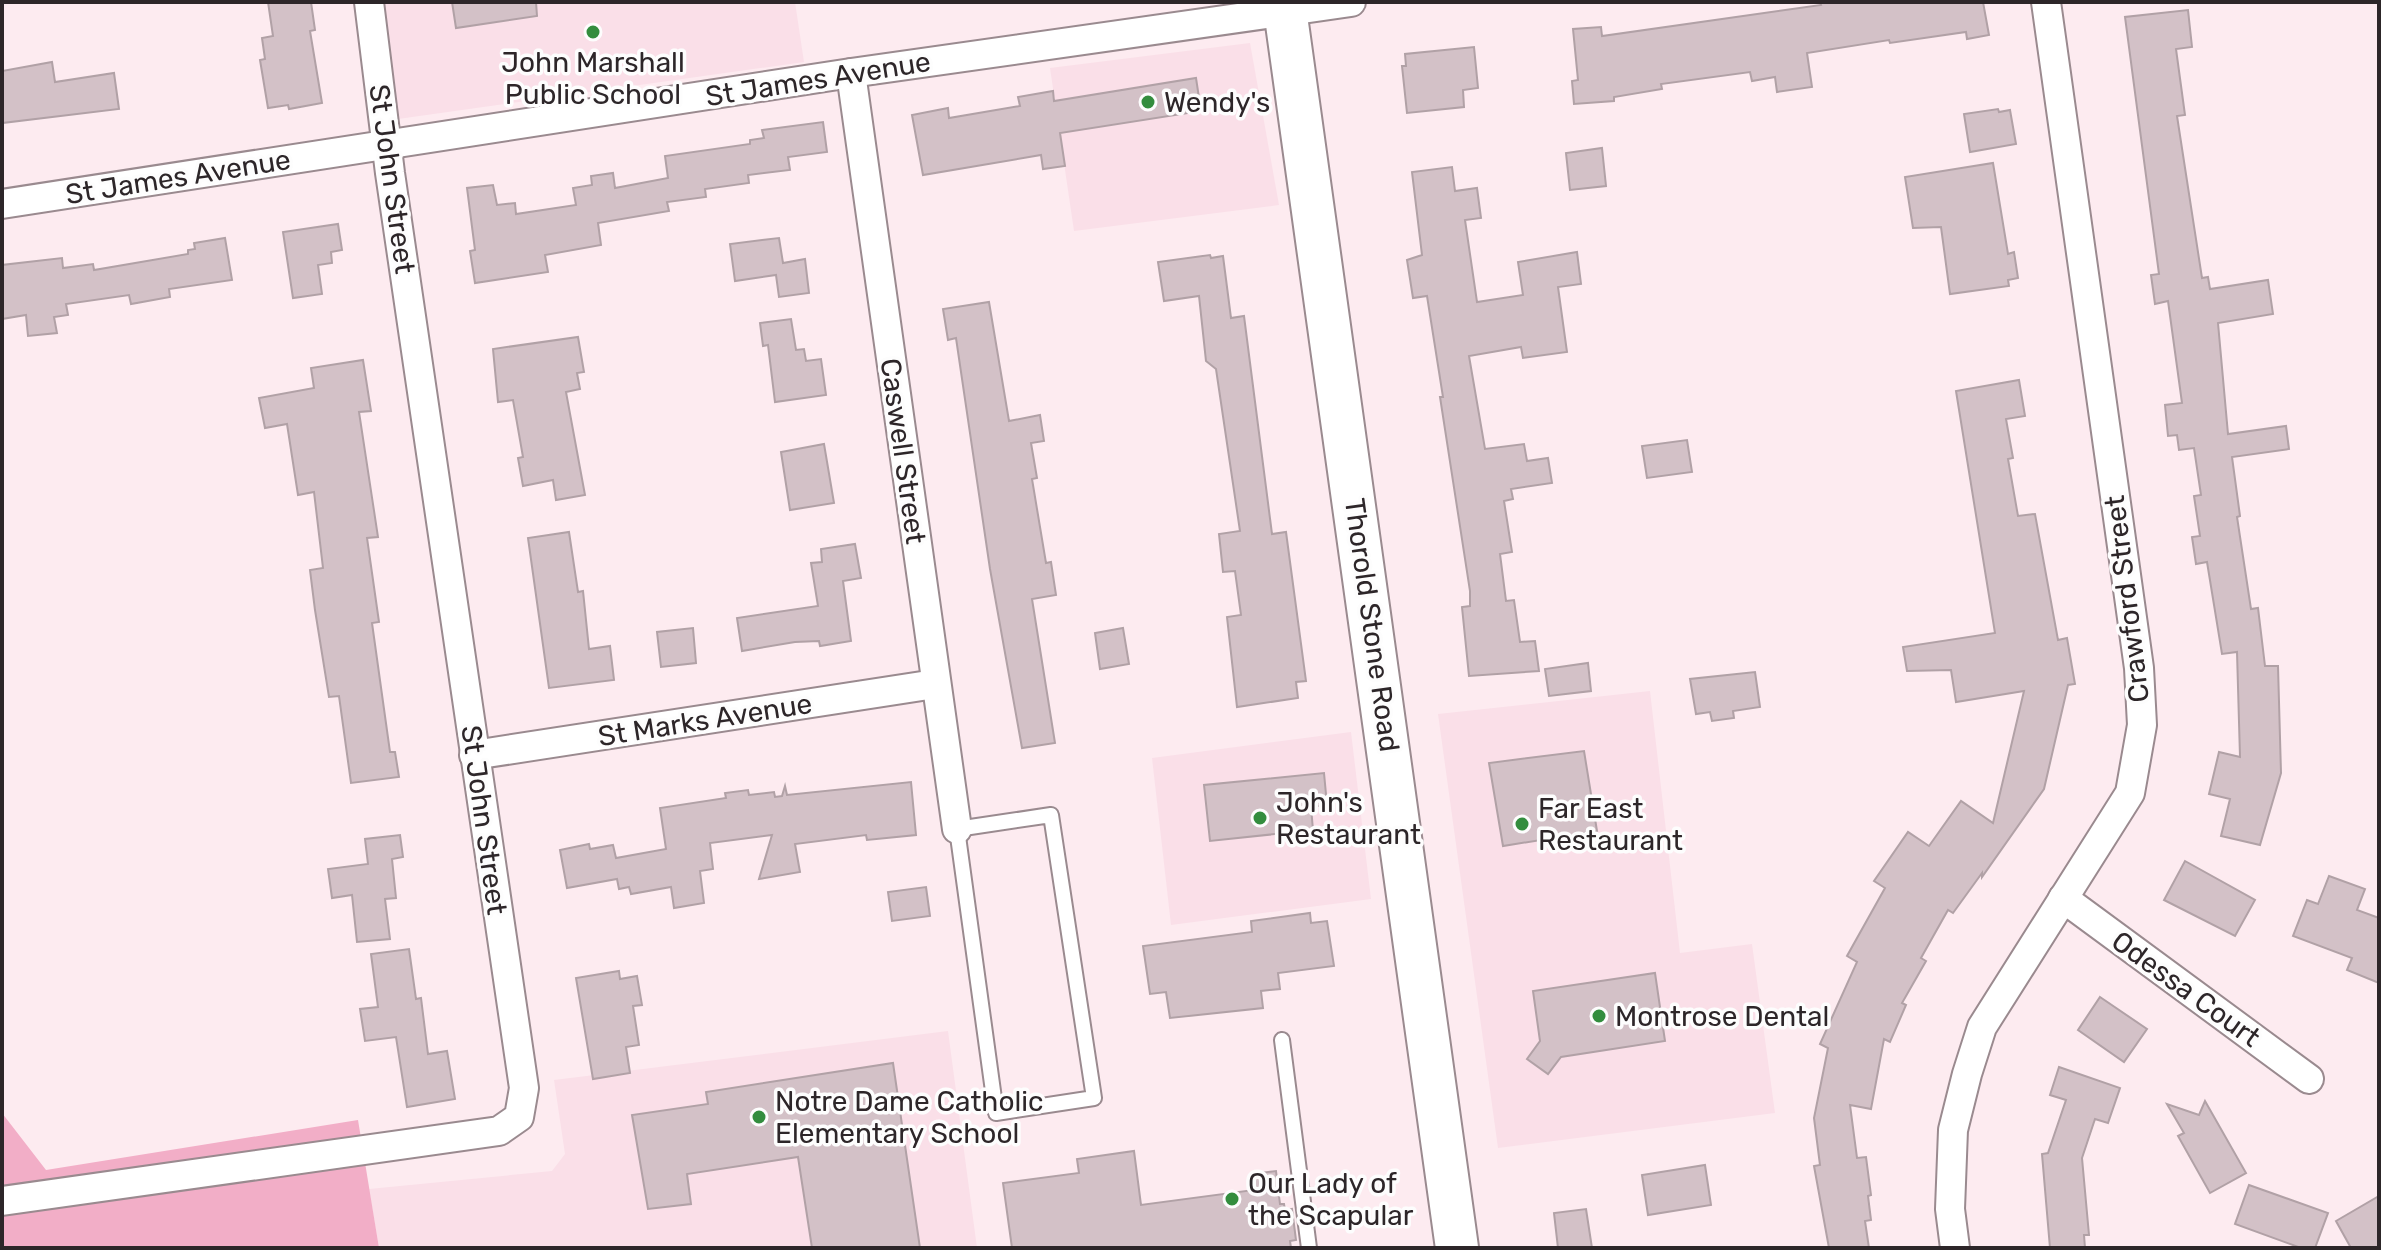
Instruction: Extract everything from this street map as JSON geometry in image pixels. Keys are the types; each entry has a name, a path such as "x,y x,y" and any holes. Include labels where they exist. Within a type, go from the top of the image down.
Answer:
{"main road":[{"name":"Thorold Stone Road","path":"1285,7 1457,1248"}],"street":[{"name":"St John Street","path":"2,1201 499,1131 519,1117 524,1088 387,146 369,2"},
{"name":"St James Avenue","path":"2,204 1285,7 1351,2"},
{"name":"Crawford Street","path":"1955,1248 1950,1209 1953,1130 1982,1027 2130,793 2142,725 2139,668 2046,2"},
{"name":"Caswell Street","path":"851,73 957,829"},
{"name":"St Marks Avenue","path":"474,755 935,684"},
{"name":"Odessa Court","path":"2063,898 2309,1079"}],"lane":[{"path":"1051,815 1094,1098 996,1113 957,829 1051,815"},
{"path":"1282,1040 1309,1248"}],"shaded area":[{"name":"John Marshall Public School","path":"383,2 795,2 804,62 398,119"},
{"path":"1250,43 1279,205 1074,231 1050,68"},
{"path":"1650,691 1680,953 1752,944 1775,1113 1498,1148 1438,714"},
{"path":"1351,732 1371,899 1171,925 1152,758"},
{"name":"Notre Dame Catholic Elementary School","path":"948,1031 977,1248 379,1248 369,1189 552,1171 565,1154 554,1080"},
{"path":"2,1113 46,1170 358,1120 379,1248 2,1248"}],"building":[{"path":"268,2 311,2 315,30 310,31 322,103 289,109 288,105 268,108 260,60 265,59 262,38 273,36"},
{"path":"452,2 536,2 537,16 456,28"},
{"path":"1820,2 1983,2 1989,35 1967,39 1966,32 1807,53 1812,87 1777,92 1775,77 1752,81 1750,72 1661,84 1662,89 1614,97 1614,101 1574,104 1572,81 1578,80 1573,29 1601,27 1602,36 1821,5"},
{"path":"2188,10 2192,47 2176,49 2185,115 2177,116 2202,278 2208,277 2210,289 2268,280 2273,314 2218,323 2228,434 2286,426 2289,449 2232,457 2240,516 2237,517 2251,609 2258,608 2265,666 2278,666 2281,773 2260,845 2221,836 2230,799 2209,794 2219,752 2240,757 2237,652 2222,654 2207,562 2196,564 2192,537 2200,536 2194,496 2201,495 2194,448 2179,450 2177,435 2168,436 2165,405 2182,403 2168,301 2155,304 2151,275 2159,274 2125,17"},
{"path":"1474,47 1478,88 1463,90 1464,107 1407,113 1402,66 1406,66 1405,54"},
{"path":"52,62 55,82 114,73 119,109 2,123 2,71"},
{"path":"1196,78 1201,111 1060,133 1065,166 1043,169 1041,155 923,175 912,115 948,108 949,118 1020,106 1018,97 1053,91 1054,101"},
{"path":"1998,109 1999,112 2010,110 2016,144 1970,152 1964,114"},
{"path":"823,122 827,152 788,157 790,170 748,175 749,183 705,189 706,197 667,202 669,211 598,223 601,245 545,255 548,272 475,283 470,251 475,250 467,188 493,185 497,205 515,203 516,214 576,205 573,188 592,185 591,176 613,173 615,188 668,178 665,156 750,144 750,140 764,138 762,130"},
{"path":"1602,148 1606,186 1570,190 1566,153"},
{"path":"1993,163 2008,254 2014,252 2018,278 2008,280 2009,286 1950,294 1941,227 1913,228 1905,177"},
{"path":"1452,167 1455,191 1477,188 1481,218 1465,220 1477,302 1523,295 1518,262 1577,252 1581,284 1558,287 1567,352 1523,358 1521,347 1469,356 1485,449 1524,444 1527,461 1548,458 1552,483 1511,489 1513,499 1504,501 1512,552 1500,554 1506,601 1514,600 1520,642 1535,641 1539,671 1469,676 1462,607 1470,606 1470,591 1440,397 1443,397 1427,296 1413,298 1407,260 1422,255 1412,172"},
{"path":"338,224 342,250 331,252 332,263 318,265 322,294 293,298 283,232"},
{"path":"225,238 232,280 169,289 170,297 131,304 129,295 66,304 68,315 54,317 57,333 28,336 26,315 2,319 2,265 62,258 63,268 93,264 94,270 188,254 188,250 195,249 194,243"},
{"path":"779,238 783,263 805,259 809,293 779,297 776,275 735,281 730,244"},
{"path":"1210,255 1211,258 1223,256 1231,318 1244,316 1272,534 1286,532 1306,681 1296,682 1298,698 1237,707 1227,617 1241,615 1235,571 1223,572 1219,534 1240,531 1216,369 1206,361 1199,296 1164,301 1158,262"},
{"path":"989,302 1009,421 1040,415 1044,441 1031,443 1037,478 1032,479 1046,563 1051,562 1056,595 1032,599 1055,743 1022,748 990,569 956,338 948,340 943,309"},
{"path":"791,319 796,350 804,349 806,361 821,359 826,395 775,402 768,345 763,346 760,323"},
{"path":"578,337 584,372 577,373 580,389 566,392 585,495 556,500 553,480 523,486 518,458 523,457 513,400 498,402 493,349"},
{"path":"363,360 371,411 359,412 378,537 367,538 379,622 372,623 390,752 395,752 399,777 351,783 339,696 329,697 315,610 310,570 323,568 314,492 298,495 287,424 265,428 259,398 314,388 311,368"},
{"path":"2019,380 2025,416 2006,419 2013,458 2008,459 2018,516 2035,514 2058,640 2067,638 2075,684 2068,685 2044,789 1982,877 1982,873 1953,913 1948,910 1921,958 1926,961 1902,1003 1906,1005 1890,1042 1884,1039 1871,1109 1850,1105 1857,1158 1866,1157 1871,1195 1868,1196 1871,1220 1865,1221 1869,1248 1829,1248 1814,1166 1820,1165 1814,1118 1828,1048 1820,1044 1857,962 1847,956 1885,888 1874,881 1908,832 1929,846 1961,801 1993,823 2024,691 1956,702 1951,670 1907,671 1903,647 1995,633 1956,391"},
{"path":"1687,440 1692,472 1647,478 1642,446"},
{"path":"824,444 834,503 790,510 781,452"},
{"path":"569,532 578,592 583,591 589,649 610,646 614,680 549,688 528,538"},
{"path":"855,544 861,578 843,581 851,641 820,646 819,641 795,642 742,651 737,618 818,606 811,563 822,562 821,549"},
{"path":"693,628 696,663 661,667 657,632"},
{"path":"1123,628 1129,664 1100,669 1095,633"},
{"path":"1588,663 1591,691 1549,696 1545,669"},
{"path":"1755,672 1760,707 1733,711 1734,718 1712,721 1710,712 1696,714 1690,679"},
{"path":"1584,751 1597,831 1503,846 1489,763"},
{"name":"John's Restaurant","path":"1324,773 1327,805 1311,807 1313,830 1210,841 1204,785"},
{"path":"911,782 916,835 867,840 866,835 795,844 800,872 759,879 772,835 710,843 713,869 700,871 704,903 674,908 671,887 631,894 629,887 619,889 617,879 567,888 560,850 589,844 590,849 613,845 616,858 666,849 660,808 726,798 725,793 748,790 749,795 774,792 775,797 782,796 785,786 787,795"},
{"path":"400,835 403,857 392,859 396,898 385,899 390,939 357,942 352,895 332,898 328,869 368,864 365,839"},
{"path":"2185,861 2255,900 2235,936 2164,900"},
{"path":"2329,876 2365,889 2357,910 2379,918 2379,983 2347,970 2352,958 2293,936 2307,900 2318,904"},
{"path":"926,887 930,916 892,921 888,892"},
{"path":"1310,913 1311,923 1327,921 1334,966 1278,973 1280,989 1261,991 1263,1008 1170,1018 1166,992 1150,994 1143,946 1252,932 1251,921"},
{"path":"409,949 416,999 421,998 428,1054 447,1051 455,1099 407,1107 396,1037 365,1041 360,1009 378,1007 371,954"},
{"path":"619,971 620,979 637,976 642,1005 633,1006 639,1045 626,1047 630,1073 593,1079 576,978"},
{"name":"Montrose Dental","path":"1655,973 1665,1041 1561,1057 1548,1074 1527,1059 1540,1041 1533,991"},
{"path":"2100,997 2147,1029 2124,1062 2078,1030"},
{"path":"893,1063 920,1248 812,1248 798,1157 687,1174 691,1204 648,1209 632,1115 708,1104 706,1092"},
{"path":"2059,1067 2120,1088 2108,1123 2095,1119 2082,1158 2089,1235 2084,1235 2085,1248 2050,1248 2042,1154 2048,1153 2066,1100 2050,1095"},
{"path":"2205,1101 2246,1173 2210,1193 2178,1136 2184,1133 2167,1104 2199,1115"},
{"name":"Our Lady of the Scapular","path":"1134,1151 1141,1205 1254,1190 1252,1174 1276,1171 1280,1204 1284,1204 1285,1210 1292,1209 1296,1240 1290,1241 1291,1248 1012,1248 1003,1183 1079,1173 1077,1159"},
{"path":"1705,1165 1711,1205 1648,1215 1642,1175"},
{"path":"2249,1185 2328,1213 2315,1248 2301,1248 2235,1224"},
{"path":"2379,1196 2379,1248 2351,1248 2336,1221"},
{"path":"1586,1209 1592,1248 1558,1248 1554,1213"}],"place":[{"name":"John Marshall Public School","path":"593,32"},
{"name":"Wendy's","path":"1148,102"},
{"name":"John's Restaurant","path":"1260,818"},
{"name":"Far East Restaurant","path":"1522,824"},
{"name":"Montrose Dental","path":"1599,1016"},
{"name":"Notre Dame Catholic Elementary School","path":"759,1117"},
{"name":"Our Lady of the Scapular","path":"1232,1199"}]}
